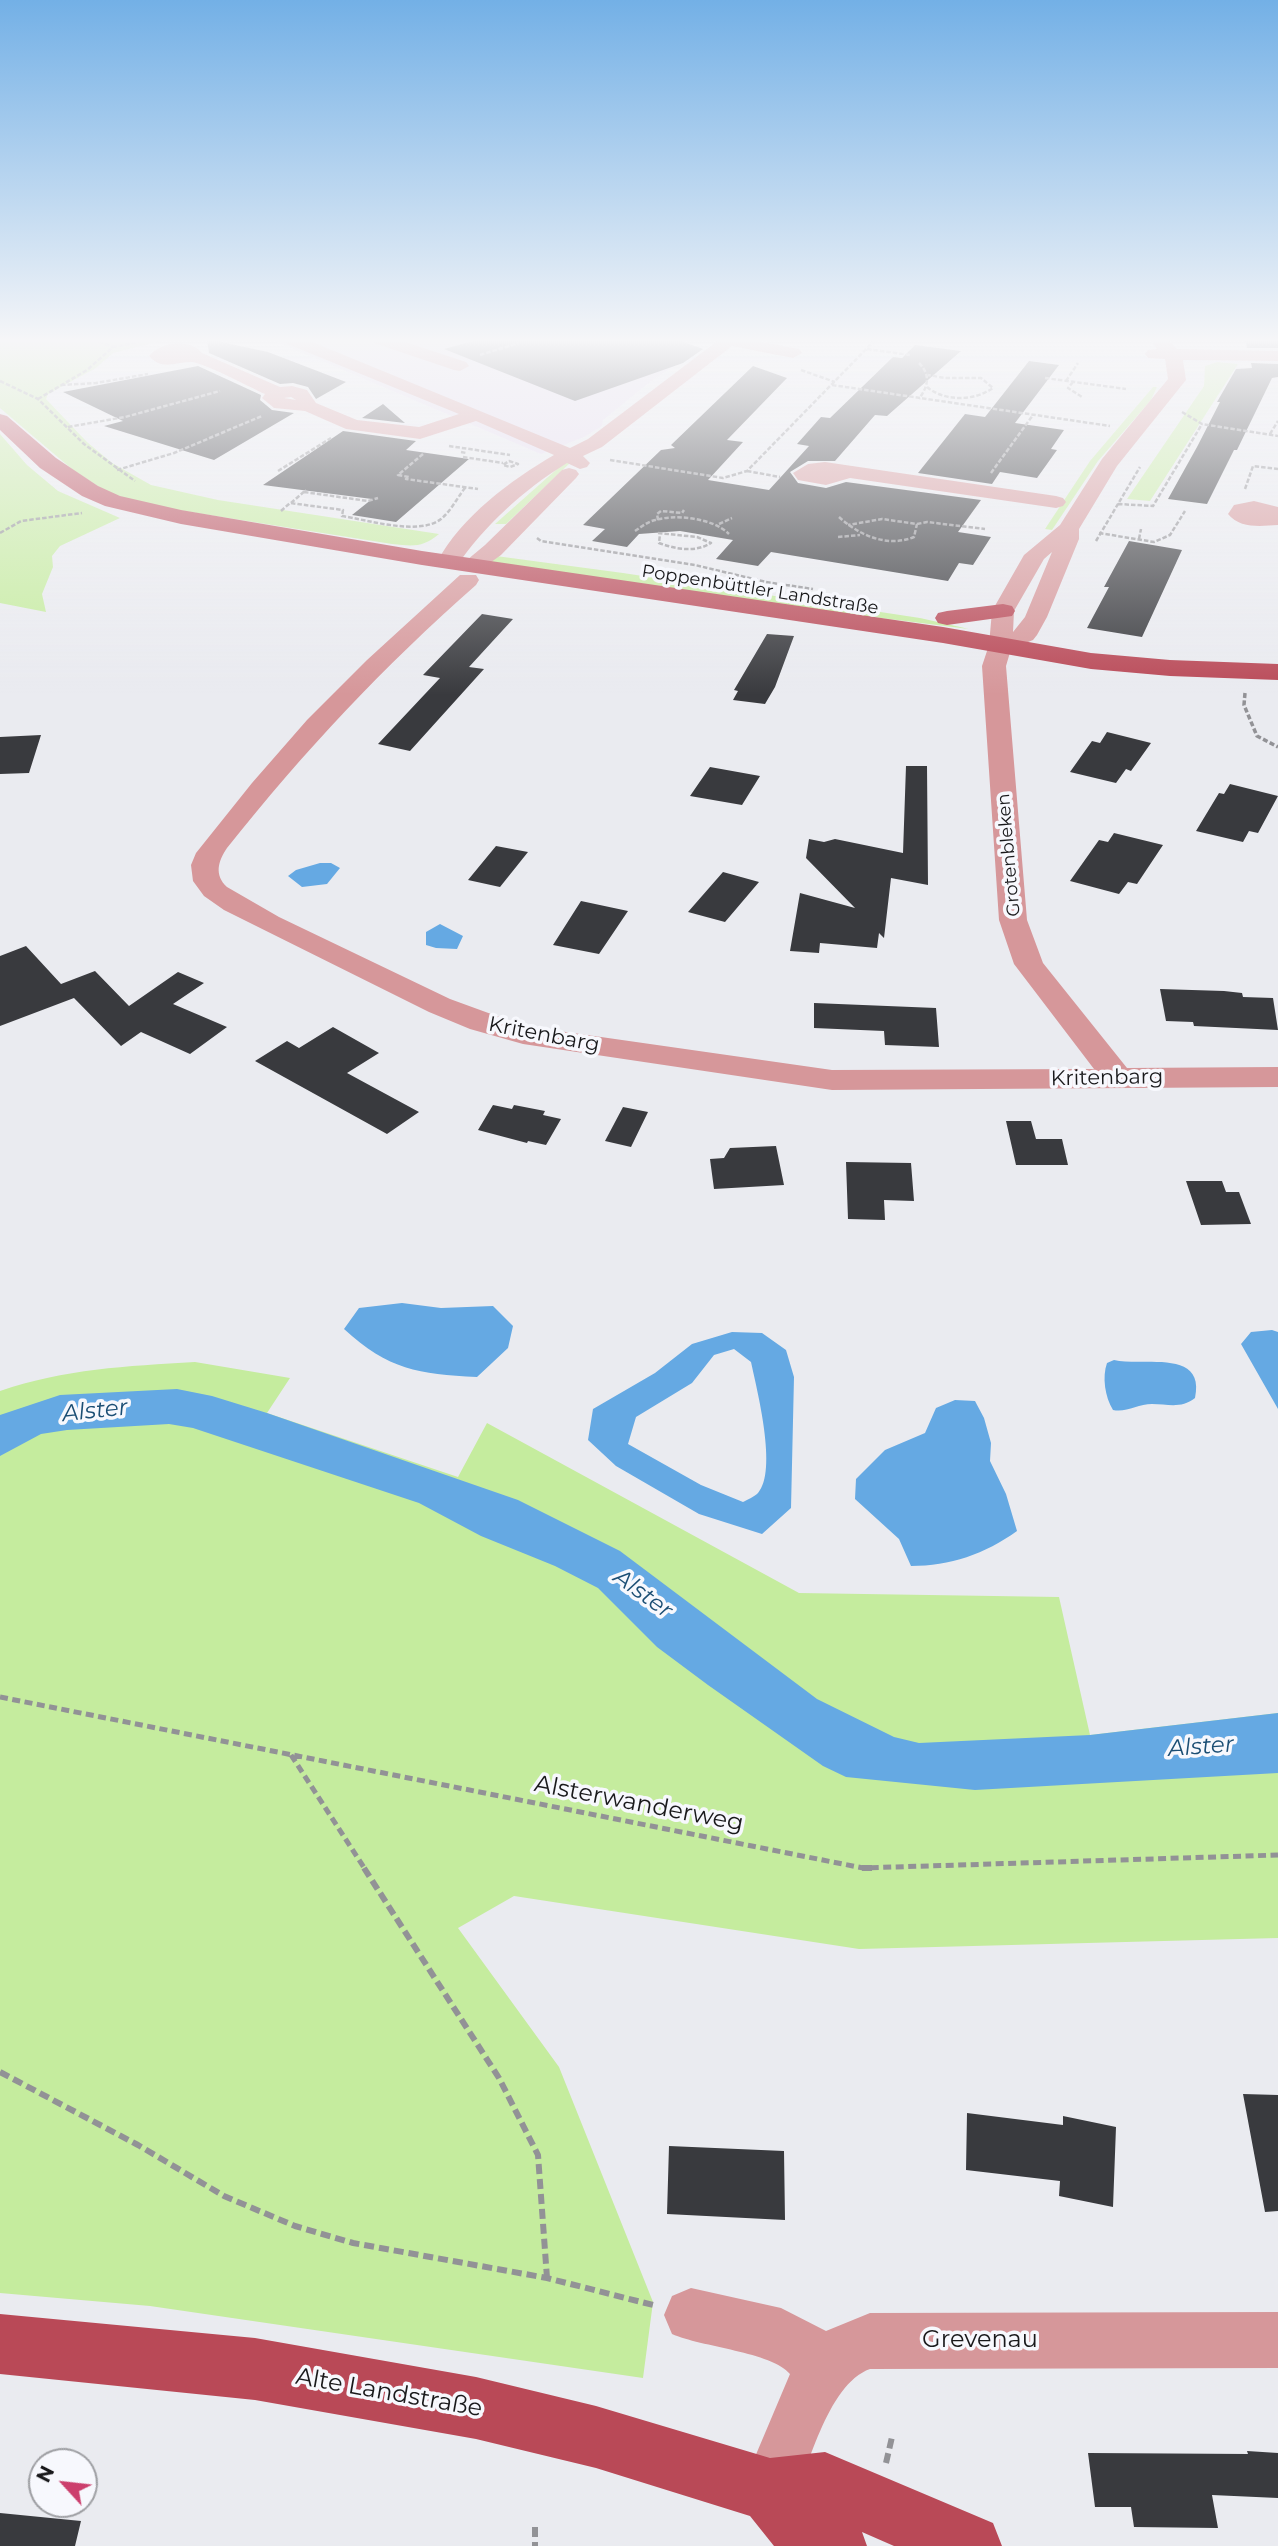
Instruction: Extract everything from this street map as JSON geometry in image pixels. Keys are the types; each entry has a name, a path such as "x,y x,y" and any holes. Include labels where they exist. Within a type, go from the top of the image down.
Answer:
{"main road":[{"name":"Poppenbüttler Landstraße","path":"42,458 90,492 113,501 198,521 461,564 1008,630"},
{"name":"Poppenbüttler Landstraße","path":"461,564 493,550 947,618 1008,630 1077,659 1278,672"},
{"name":"Alte Landstraße","path":"0,2344 255,2369 476,2408 596,2437 770,2490 825,2484 970,2546"},
{"path":"770,2490 806,2535 835,2546"}],"street":[{"name":"Kritenbarg","path":"576,458 512,494 461,564 246,806 211,852 205,865 209,887 285,930 466,1017 496,1029 523,1035 832,1080 1278,1077"},
{"name":"Kritenbarg","path":"493,550 576,458"},
{"name":"Grotenbleken","path":"1035,555 1068,530 1113,458"},
{"path":"848,472 1056,502"},
{"name":"Grotenbleken","path":"1071,481 1034,539 1035,555 996,657 995,685 1013,920 1029,964 1117,1077"},
{"path":"1245,507 1278,517"},
{"name":"Grotenbleken","path":"1008,630 1036,617 1068,539 1068,530"},
{"path":"691,2315 781,2335 805,2349 823,2370"},
{"name":"Grevenau","path":"770,2490 807,2400 823,2370 843,2351 870,2341 1278,2340"}],"path":[{"path":"102,458 141,484"},
{"path":"117,470 158,458"},
{"path":"278,471 298,458"},
{"path":"412,458 398,475 409,477 406,479 512,494"},
{"path":"472,458 503,463"},
{"path":"583,458 731,477 747,471 760,458"},
{"path":"990,473 1002,458"},
{"path":"1118,504 1153,506 1182,458"},
{"path":"1094,544 1146,459"},
{"path":"997,464 1007,466"},
{"path":"1245,507 1240,501 1253,466 1278,469"},
{"path":"290,503 343,510 342,516 419,526 437,522 457,502 465,488"},
{"path":"291,514 280,513 306,491 368,501 378,498"},
{"path":"0,533 21,521 75,516 113,501"},
{"path":"658,520 657,514 661,511 682,513 684,510"},
{"path":"1100,533 1154,542 1170,535 1185,511"},
{"path":"839,517 860,535"},
{"path":"635,531 658,520 719,524 732,518"},
{"path":"365,519 363,521 373,522"},
{"path":"848,525 882,519 985,530"},
{"path":"695,528 702,521"},
{"path":"719,524 729,534"},
{"path":"838,537 860,535 905,542 914,537 917,524"},
{"path":"359,525 407,533"},
{"path":"419,526 426,531"},
{"path":"1139,539 1141,530"},
{"path":"659,533 697,537 711,542 699,549 665,545 659,542 659,533"},
{"path":"540,534 537,537 541,541 695,565 766,582 816,590"},
{"path":"1246,672 1244,705 1257,736 1278,747"},
{"name":"Alsterwanderweg","path":"0,1697 863,1868 1278,1855"},
{"path":"291,1755 499,2078 538,2154 547,2277"},
{"path":"0,2072 138,2145 224,2196 295,2226 353,2243 547,2277 691,2315"},
{"path":"885,2468 892,2437"},
{"path":"534,2546 535,2527"}],"green space":[{"path":"0,458 21,458 58,491 120,518 60,546 52,556 53,567 42,594 46,612 0,603"},
{"path":"59,458 106,458 151,485 218,500 439,534 428,542 417,545 392,544 146,505 107,492"},
{"path":"1093,458 1101,458 1052,530 1045,529"},
{"path":"1155,458 1178,458 1150,501 1127,499"},
{"path":"566,461 570,463 506,524 495,524"},
{"path":"496,556 920,618 969,629 785,606 492,563 488,559"},
{"path":"195,1362 290,1378 267,1413 458,1477 487,1423 799,1593 1059,1597 1090,1735 1278,1713 1278,1938 859,1949 514,1896 458,1928 559,2067 653,2302 643,2378 150,2306 0,2293 0,1391 72,1373"}],"water":[{"path":"320,863 331,863 340,868 327,884 302,887 288,876 296,870"},
{"path":"440,924 463,936 457,949 426,945 426,932"},
{"path":"402,1303 441,1308 493,1306 513,1326 508,1348 477,1377 438,1374 390,1361 360,1343 344,1329 359,1308"},
{"path":"732,1332 762,1333 786,1350 794,1377 791,1508 762,1534 699,1514 616,1466 588,1440 593,1409 655,1373 692,1344","holes":["734,1349 751,1362 766,1449 764,1482 755,1496 743,1502 701,1485 628,1444 636,1417 692,1383 714,1355"]},
{"path":"1251,1332 1278,1332 1278,1409 1241,1344"},
{"path":"1114,1360 1181,1366 1191,1372 1196,1382 1195,1398 1179,1405 1147,1404 1113,1410 1106,1393 1105,1374 1107,1363"},
{"name":"Alster","path":"177,1389 212,1396 267,1413 518,1500 620,1551 817,1699 894,1737 919,1743 1090,1735 1278,1713 1278,1773 975,1790 846,1777 823,1766 657,1647 598,1588 555,1566 481,1536 419,1503 193,1428 169,1424 41,1434 0,1456 0,1415 60,1395"},
{"path":"955,1400 975,1401 984,1418 991,1443 990,1461 1006,1494 1017,1531 967,1557 940,1564 911,1566 899,1539 855,1499 856,1479 885,1450 925,1433 936,1408"}],"building":[{"path":"303,458 469,459 396,522 352,515 372,499 263,485"},
{"path":"653,458 728,458 708,480 769,490 798,458 838,458 835,461 808,461 790,472 798,483 826,488 846,482 981,500 958,532 991,537 973,565 959,563 948,581 771,552 758,566 716,559 733,540 680,531 639,534 627,547 592,541 605,529 583,525"},
{"path":"930,458 1051,458 1037,478 1000,472 992,484 918,473"},
{"path":"1191,458 1230,458 1207,504 1168,499"},
{"path":"1129,541 1182,550 1142,637 1087,628 1109,587 1104,587"},
{"path":"482,614 513,619 469,667 484,669 410,751 378,744 440,678 423,675"},
{"path":"767,634 794,636 775,687 765,704 733,700 738,691 734,690"},
{"path":"1107,732 1151,743 1131,771 1126,769 1116,783 1070,772 1092,741 1100,743"},
{"path":"41,735 29,773 0,774 0,737"},
{"path":"906,766 927,766 928,885 891,878 884,938 879,933 877,948 820,943 819,953 790,951 800,893 855,908 806,858 809,839 824,842 835,839 903,853"},
{"path":"710,767 760,776 742,805 690,796"},
{"path":"1230,784 1278,796 1258,833 1249,831 1243,842 1196,831 1219,793 1224,794"},
{"path":"1114,833 1163,845 1137,884 1128,882 1119,894 1070,881 1099,840 1108,842"},
{"path":"496,846 528,852 500,887 468,880"},
{"path":"723,872 759,882 725,922 688,912"},
{"path":"581,901 628,911 599,954 553,945"},
{"path":"26,946 61,984 95,971 129,1006 178,972 204,983 173,1004 227,1027 190,1054 141,1032 121,1046 74,998 0,1026 0,956"},
{"path":"1160,989 1224,991 1242,993 1243,997 1273,998 1278,1030 1194,1026 1193,1022 1166,1021"},
{"path":"814,1003 936,1008 939,1047 885,1045 884,1031 814,1028"},
{"path":"333,1027 379,1053 347,1073 419,1112 387,1134 255,1061 287,1041 299,1048"},
{"path":"493,1105 512,1109 514,1105 545,1111 543,1115 561,1119 546,1145 527,1143 478,1130"},
{"path":"623,1107 648,1112 631,1147 605,1141"},
{"path":"1006,1121 1031,1121 1036,1139 1062,1139 1068,1165 1016,1165"},
{"path":"776,1146 784,1185 714,1189 710,1159 724,1158 730,1148"},
{"path":"846,1162 911,1163 914,1201 884,1200 885,1220 848,1219"},
{"path":"1186,1181 1222,1181 1226,1192 1239,1192 1251,1224 1201,1225"},
{"path":"1243,2094 1278,2095 1278,2211 1265,2212"},
{"path":"967,2113 1063,2125 1063,2116 1116,2127 1113,2207 1059,2196 1060,2181 966,2170"},
{"path":"669,2146 784,2151 785,2220 667,2214"},
{"path":"1247,2451 1278,2453 1278,2498 1212,2495 1218,2528 1134,2527 1131,2507 1095,2507 1088,2453 1248,2454"},
{"path":"0,2513 28,2516 28,2518 81,2521 75,2546 0,2546"}]}
